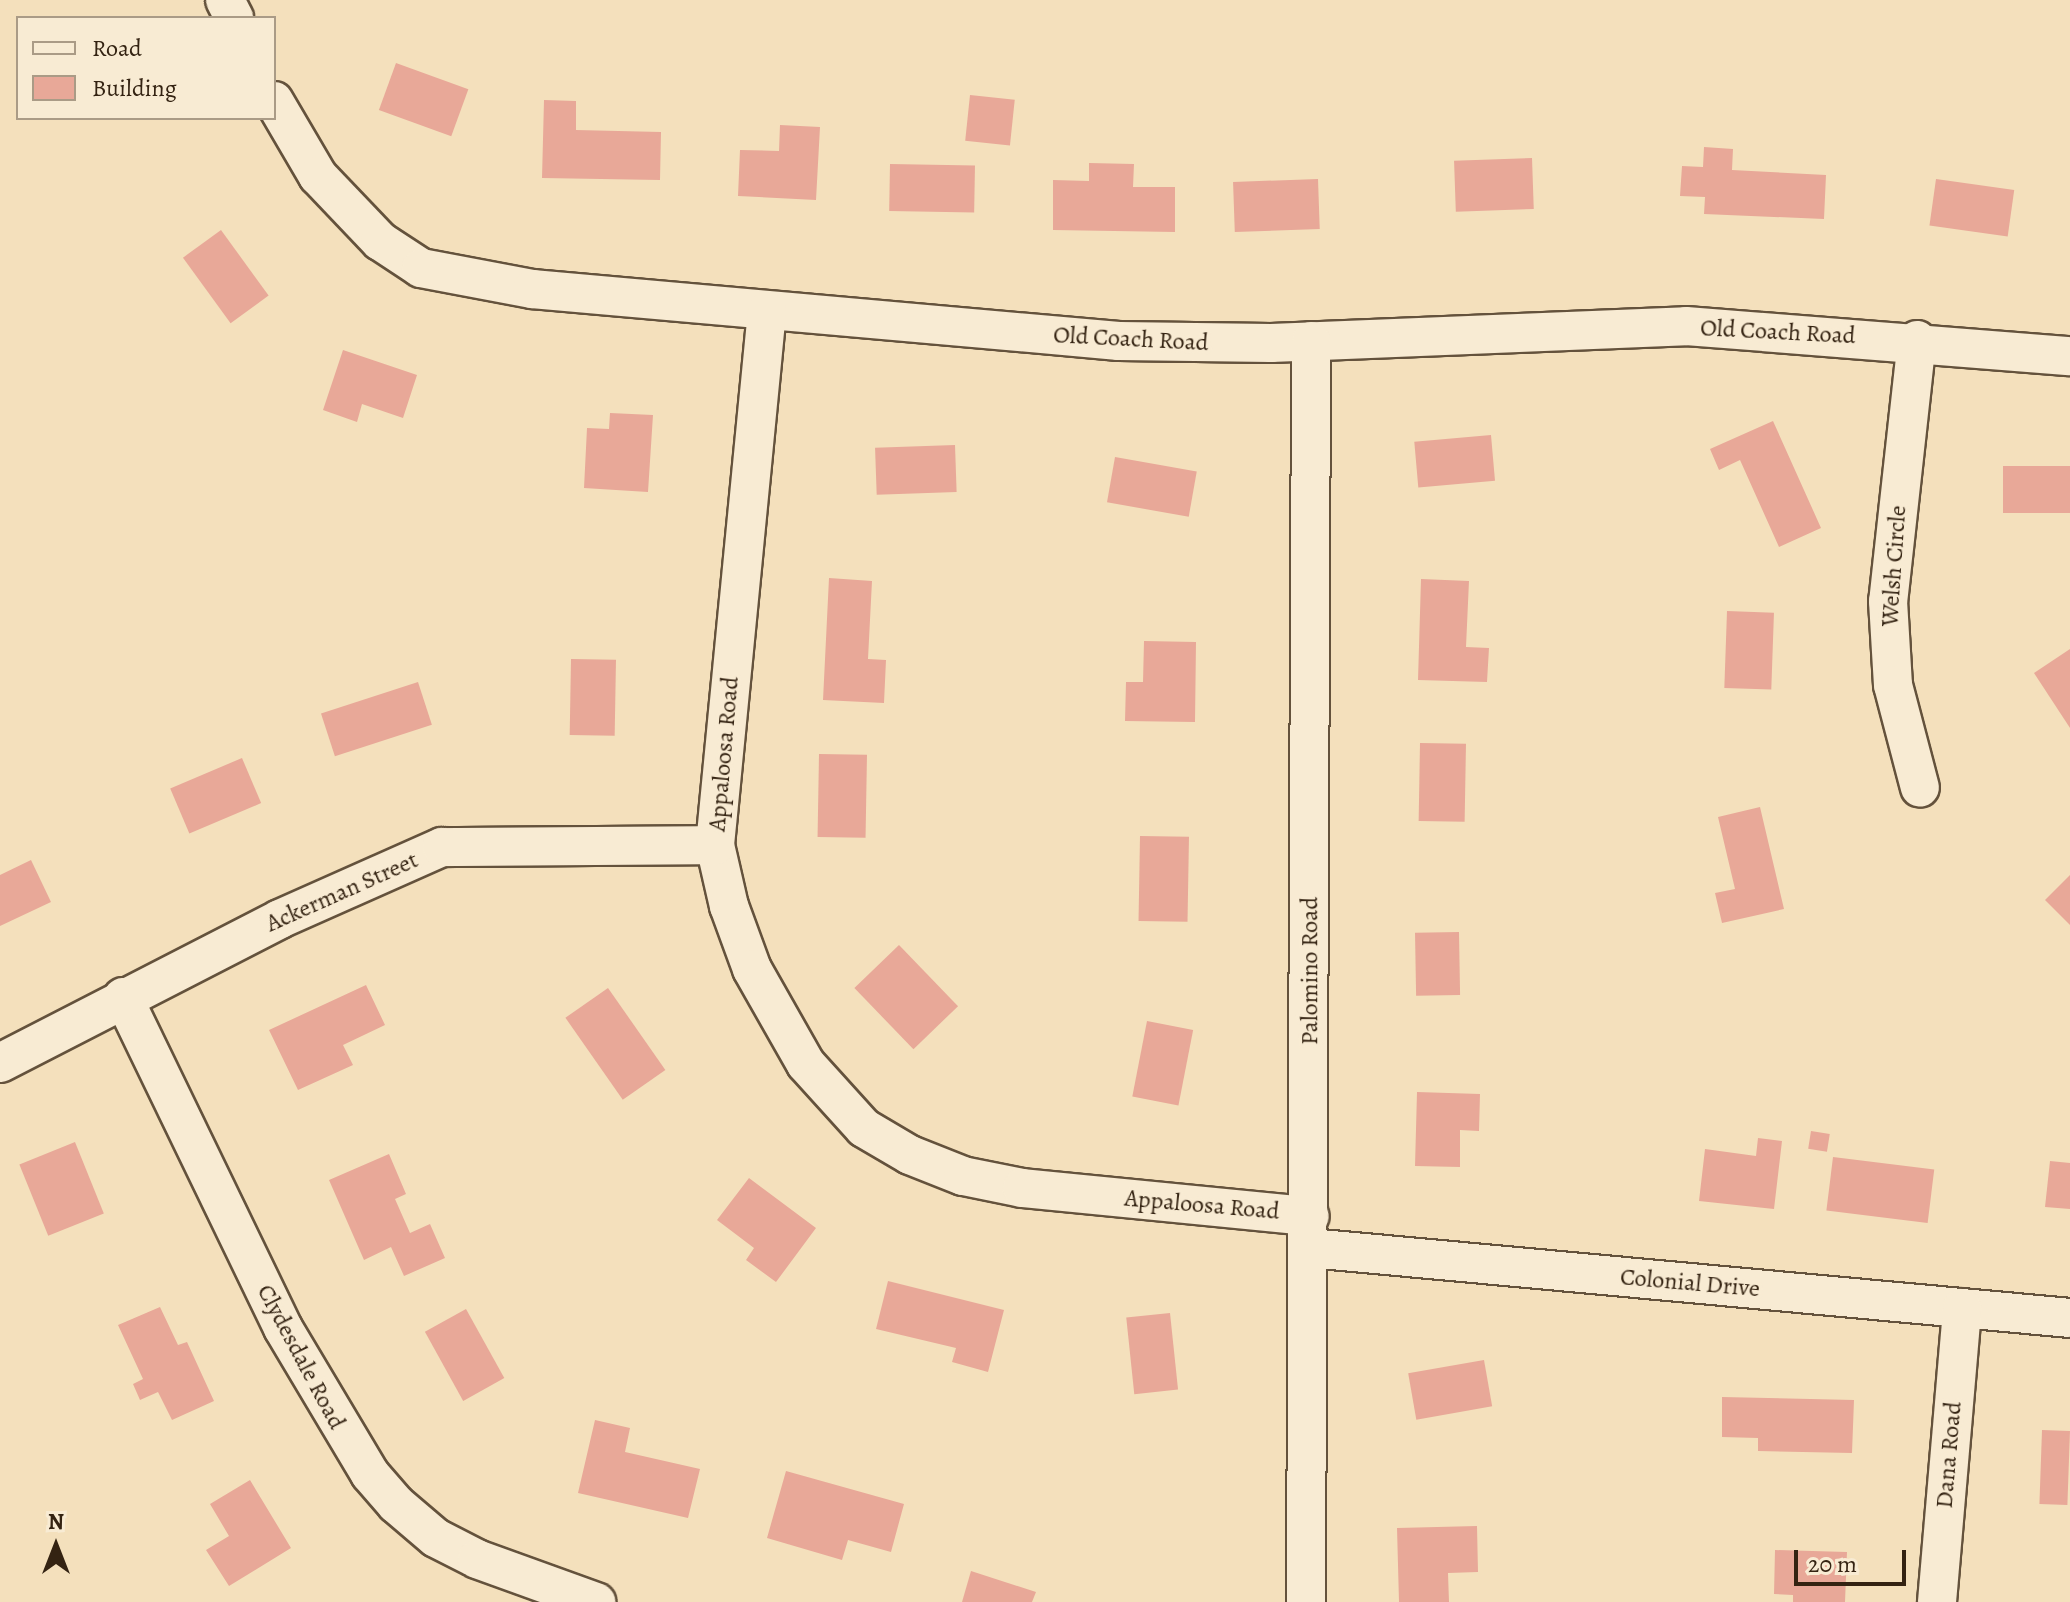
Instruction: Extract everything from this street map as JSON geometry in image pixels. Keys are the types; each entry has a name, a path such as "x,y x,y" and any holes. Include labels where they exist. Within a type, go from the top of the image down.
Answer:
{"street":[{"name":"Old Coach Road","path":"276,105 294,140 346,210 421,268 532,289 1119,341 1311,341 1628,326 1917,340 2070,356"},
{"name":"Appaloosa Road","path":"767,311 715,845 729,906 752,969 806,1064 864,1128 910,1155 963,1176 1022,1188 1310,1232"},
{"name":"Welsh Circle","path":"1917,340 1888,601 1893,685 1920,788"},
{"name":"Palomino Road","path":"1306,1602 1310,1232 1311,341"},
{"name":"Ackerman Street","path":"0,1063 123,997 280,919 442,847 715,845"},
{"name":"Clydesdale Road","path":"123,997 283,1328 370,1474 396,1504 436,1538 477,1559 596,1602"},
{"name":"Colonial Drive","path":"1310,1232 2070,1318"},
{"name":"Dana Road","path":"1937,1602 1962,1308"}],"building":[{"path":"396,63 468,89 451,136 379,110"},
{"path":"970,95 1015,100 1010,145 965,141"},
{"path":"544,100 576,101 576,130 661,132 660,180 542,178"},
{"path":"780,125 820,127 816,200 738,196 740,150 779,151"},
{"path":"1704,147 1733,149 1732,170 1826,175 1824,219 1704,214 1705,197 1680,196 1682,166 1703,167"},
{"path":"1532,158 1534,209 1456,212 1454,161"},
{"path":"1089,163 1134,164 1133,187 1175,187 1175,232 1053,230 1053,180 1089,181"},
{"path":"890,164 975,165 974,212 889,211"},
{"path":"1318,179 1320,229 1235,232 1233,182"},
{"path":"1936,179 2014,190 2008,237 1929,226"},
{"path":"221,230 269,296 231,323 183,258"},
{"path":"343,350 417,375 403,418 362,404 357,422 323,410"},
{"path":"610,413 653,415 648,492 584,488 587,428 609,429"},
{"path":"1773,421 1821,528 1779,547 1740,460 1719,470 1710,449"},
{"path":"1491,435 1495,481 1418,488 1414,442"},
{"path":"955,445 957,492 877,495 875,448"},
{"path":"1115,457 1197,471 1189,517 1107,502"},
{"path":"2003,466 2070,466 2070,513 2003,513"},
{"path":"829,578 872,581 868,659 886,660 884,703 823,700"},
{"path":"1421,579 1469,581 1466,647 1489,648 1487,682 1418,680"},
{"path":"1727,611 1774,613 1771,690 1724,688"},
{"path":"1144,641 1196,642 1195,722 1125,721 1126,682 1143,682"},
{"path":"2070,649 2070,728 2034,673"},
{"path":"571,659 616,660 615,736 570,735"},
{"path":"418,682 432,725 335,756 321,714"},
{"path":"1420,743 1466,744 1465,822 1419,821"},
{"path":"819,754 867,755 866,838 818,837"},
{"path":"242,758 261,803 189,834 170,788"},
{"path":"1760,807 1784,909 1722,923 1715,893 1735,889 1718,817"},
{"path":"1140,836 1189,837 1188,922 1139,921"},
{"path":"31,860 51,902 0,926 0,875"},
{"path":"2070,875 2070,925 2045,900"},
{"path":"1459,932 1460,995 1416,996 1415,933"},
{"path":"899,945 958,1006 913,1049 854,988"},
{"path":"366,985 385,1025 343,1045 353,1065 298,1090 269,1030"},
{"path":"608,988 665,1070 623,1100 565,1018"},
{"path":"1147,1021 1193,1030 1178,1106 1132,1097"},
{"path":"1417,1092 1480,1094 1479,1131 1460,1130 1460,1167 1415,1166"},
{"path":"1811,1131 1830,1134 1827,1152 1808,1149"},
{"path":"1758,1138 1782,1141 1774,1209 1699,1201 1705,1149 1756,1156"},
{"path":"75,1142 104,1213 48,1236 19,1164"},
{"path":"389,1154 406,1194 395,1199 410,1233 430,1224 445,1258 404,1276 391,1247 364,1260 329,1180"},
{"path":"1833,1157 1934,1169 1928,1223 1826,1211"},
{"path":"2050,1161 2070,1163 2070,1209 2045,1207"},
{"path":"749,1178 816,1228 776,1282 746,1260 754,1248 717,1220"},
{"path":"888,1281 1004,1310 988,1372 952,1362 956,1348 876,1329"},
{"path":"160,1307 178,1345 187,1342 214,1401 172,1420 158,1392 140,1400 133,1384 143,1379 118,1325"},
{"path":"466,1309 504,1378 463,1401 425,1332"},
{"path":"1170,1313 1178,1390 1134,1394 1126,1318"},
{"path":"1484,1360 1492,1406 1416,1420 1408,1373"},
{"path":"1722,1397 1854,1400 1852,1453 1758,1451 1758,1438 1722,1437"},
{"path":"595,1420 630,1428 625,1452 700,1469 688,1518 578,1493"},
{"path":"2042,1430 2070,1431 2067,1505 2039,1504"},
{"path":"786,1471 904,1504 891,1552 848,1540 842,1560 767,1538"},
{"path":"250,1480 291,1548 229,1586 206,1550 229,1536 210,1504"},
{"path":"1477,1526 1478,1572 1448,1573 1449,1602 1399,1602 1397,1528"},
{"path":"1775,1550 1847,1552 1845,1602 1793,1602 1793,1595 1774,1594"},
{"path":"971,1571 1036,1592 1032,1602 962,1602"}]}
